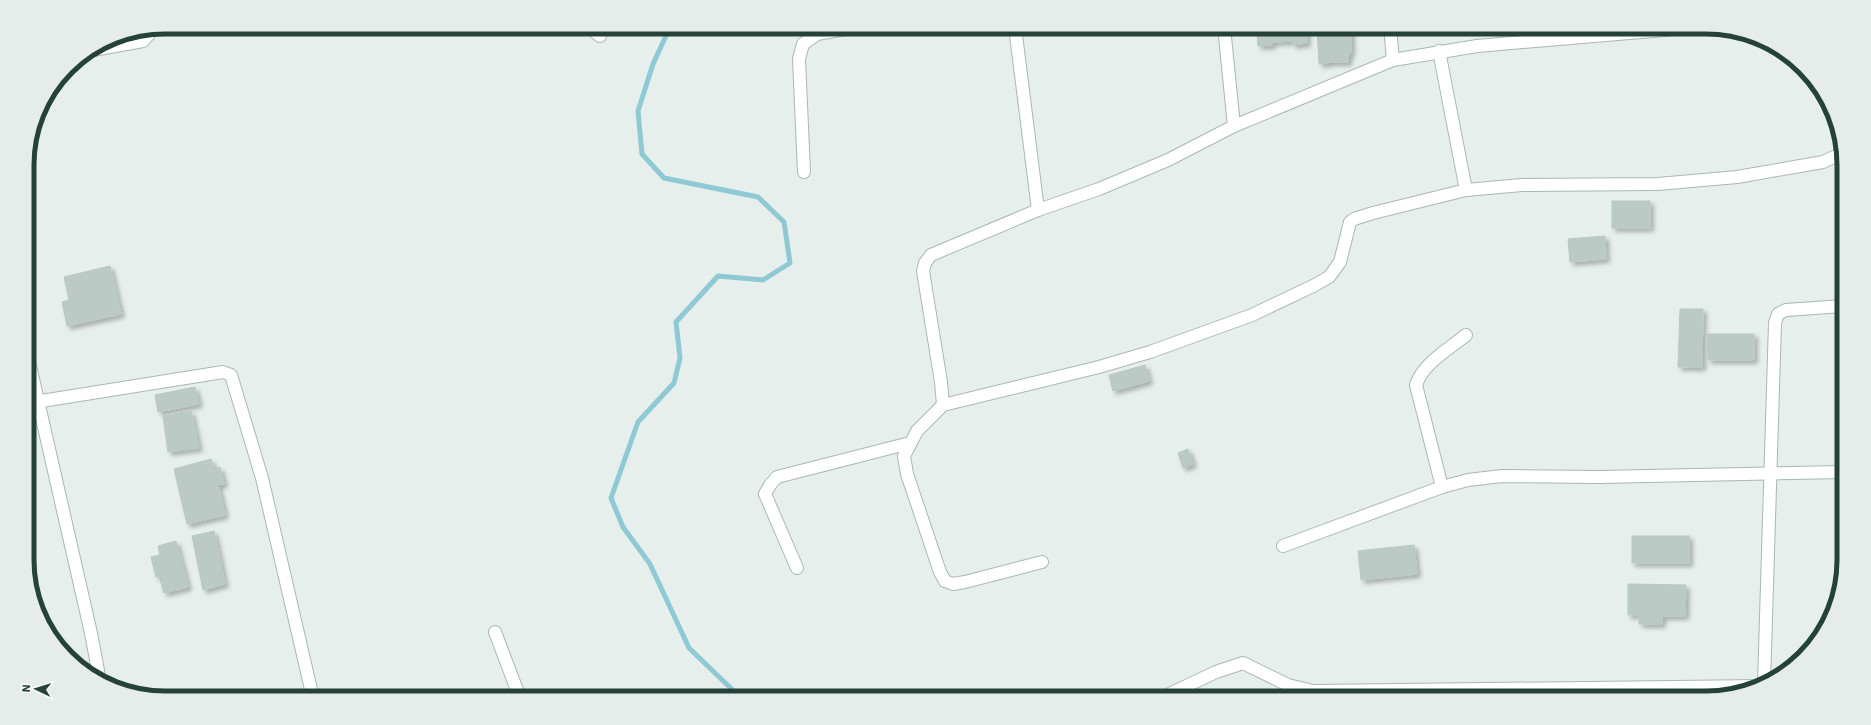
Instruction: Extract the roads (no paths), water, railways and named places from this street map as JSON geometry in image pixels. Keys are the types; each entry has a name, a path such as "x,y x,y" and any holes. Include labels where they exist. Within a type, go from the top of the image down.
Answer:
{"street":[{"path":"804,172 799,59 803,44 817,34"},
{"path":"1015,34 1038,210"},
{"path":"1225,34 1234,126"},
{"path":"1391,34 1393,60"},
{"path":"943,405 941,382 923,271 925,263 931,255 1038,210 1099,189 1168,160 1234,126 1393,60 1439,51 1538,40 1626,34"},
{"path":"109,47 144,41 148,35"},
{"path":"1439,51 1466,190"},
{"path":"1042,562 965,582 953,584 945,582 940,572 907,474 904,456 917,431 943,405 1099,367 1150,352 1252,315 1329,277 1340,262 1348,226 1354,219 1466,190 1522,185 1658,184 1737,177 1823,162 1836,156"},
{"path":"1764,677 1775,323 1778,314 1786,310 1837,306"},
{"path":"1442,487 1416,385 1419,377 1430,364 1466,335"},
{"path":"34,402 222,372 231,375 262,478 312,691"},
{"path":"34,406 91,633 98,672"},
{"path":"797,568 765,494 777,477 910,443"},
{"path":"1283,546 1442,487 1468,480 1502,476 1599,477 1837,472"},
{"path":"495,632 517,691"},
{"path":"1176,691 1216,672 1243,663 1288,685 1313,691"},
{"path":"1701,691 1727,689"}],"waterway":[{"path":"667,34 653,64 638,111 642,154 664,178 758,197 784,222 790,263 763,280 718,276 676,322 680,358 674,383 638,422 611,498 623,527 650,564 689,648 734,691"}]}
